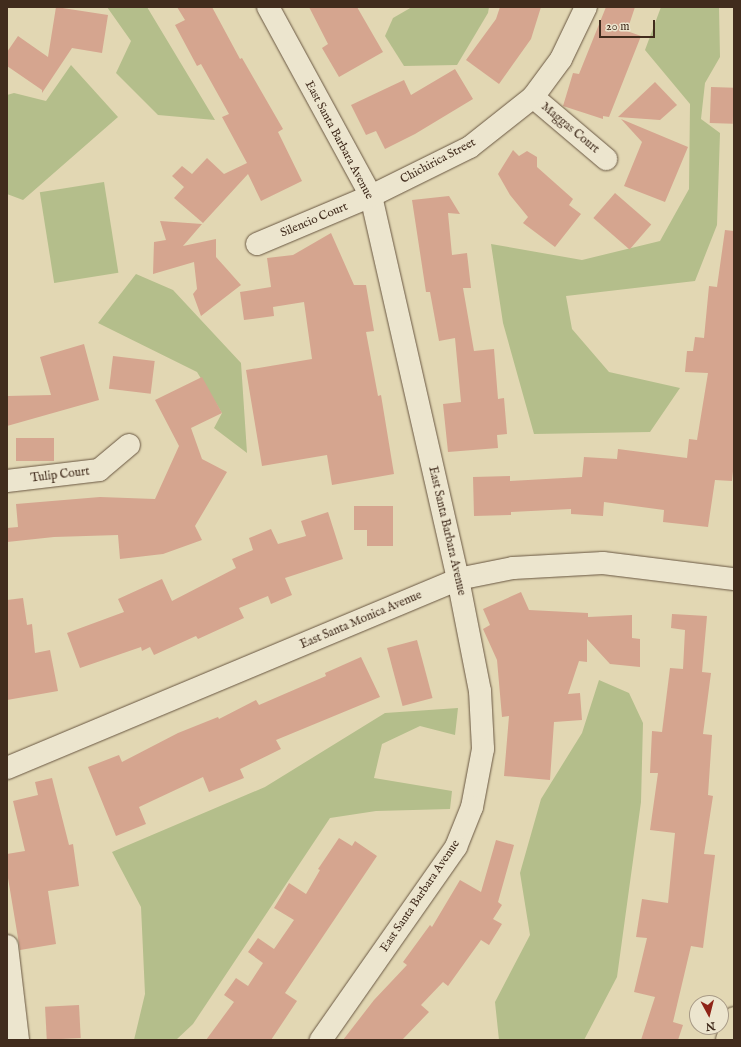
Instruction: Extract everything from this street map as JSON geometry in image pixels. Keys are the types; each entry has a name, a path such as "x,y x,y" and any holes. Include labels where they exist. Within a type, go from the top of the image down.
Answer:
{"main road":[{"path":"727,1040 734,1018"}],"street":[{"name":"East Santa Barbara Avenue","path":"268,7 371,196 458,579 480,691 483,749 472,807 456,847 322,1040"},
{"name":"Chichirica Street","path":"371,196 470,147 533,97 561,59 586,7"},
{"name":"Maggas Court","path":"533,97 606,159"},
{"name":"Silencio Court","path":"257,244 371,196"},
{"name":"Tulip Court","path":"7,481 99,470 129,445"},
{"name":"East Santa Monica Avenue","path":"7,768 458,579 513,568 603,563 734,579"},
{"path":"7,946 18,1040"}],"green space":[{"path":"107,7 147,7 215,120 158,115 116,73 131,41"},
{"path":"412,7 489,7 488,13 457,65 404,66 385,36 393,18"},
{"path":"661,7 719,7 720,57 705,83 701,119 720,133 717,225 695,281 566,296 572,329 609,372 680,388 650,432 534,434 503,323 491,244 582,260 660,241 689,189 690,104 645,50"},
{"path":"71,65 118,117 23,200 7,194 7,95 14,93 46,101"},
{"path":"104,182 118,273 54,283 40,192"},
{"path":"136,274 173,290 241,363 247,453 214,428 222,413 197,372 98,323"},
{"path":"599,680 629,693 643,723 641,802 617,977 584,1040 499,1040 495,1002 530,935 520,873 541,799 582,733"},
{"path":"458,708 455,735 420,726 382,744 374,778 452,791 450,809 376,811 330,818 193,1024 176,1040 134,1040 145,994 141,907 112,852 265,787 385,713"}],"building":[{"path":"56,7 108,15 102,53 72,48 42,93 42,90 7,66 7,52 18,36 48,57"},
{"path":"177,7 212,7 240,59 242,58 283,129 278,132 302,181 261,201 248,174 203,223 174,198 184,187 172,176 182,166 192,174 207,158 224,174 247,163 222,117 229,114 201,64 197,66 175,25 185,20"},
{"path":"309,7 357,7 383,52 339,77 322,48 328,44"},
{"path":"500,7 541,7 531,39 499,84 466,60 496,19"},
{"path":"606,7 635,7 627,31 641,36 609,117 603,116 603,119 563,106 573,73 579,74"},
{"path":"455,69 473,99 415,134 385,149 376,131 366,135 351,105 404,80 411,95"},
{"path":"655,82 677,105 660,120 618,117"},
{"path":"711,87 734,88 733,124 710,123"},
{"path":"621,119 688,147 665,202 624,186 642,142"},
{"path":"513,150 519,156 527,151 537,157 537,167 573,199 569,205 581,214 555,247 523,223 528,217 510,195 498,174"},
{"path":"615,193 651,224 630,249 593,218"},
{"path":"449,196 460,214 448,213 452,255 467,253 471,288 463,288 474,351 494,349 498,399 504,398 507,434 497,435 498,448 448,452 443,404 461,402 455,338 439,341 430,292 426,292 412,200"},
{"path":"160,221 202,224 183,246 216,239 216,257 241,285 201,316 193,294 197,289 194,262 153,274 154,242 166,240"},
{"path":"725,230 734,231 734,461 732,481 715,480 708,527 663,522 664,510 604,502 603,516 571,514 571,509 511,512 511,515 474,516 473,477 510,476 510,481 582,477 584,457 617,459 618,449 687,458 689,439 697,440 708,373 685,372 687,351 693,351 695,337 704,338 709,286 717,287"},
{"path":"331,233 354,285 366,285 374,331 366,332 378,396 381,395 394,474 332,485 327,455 262,466 246,370 312,359 304,302 273,307 274,316 244,320 240,292 271,287 267,258 293,255"},
{"path":"84,344 99,400 7,426 7,396 51,395 40,357"},
{"path":"113,356 155,361 151,394 109,389"},
{"path":"202,377 222,413 191,428 202,459 227,472 195,526 202,540 163,554 120,559 118,535 54,537 7,542 7,528 18,527 16,504 100,497 155,499 179,446 155,400"},
{"path":"16,438 54,438 54,461 16,461"},
{"path":"354,506 393,506 393,546 367,546 367,530 354,530"},
{"path":"328,512 343,559 285,578 292,595 271,604 268,596 239,608 244,618 198,639 196,636 154,655 150,647 142,651 141,647 80,668 67,633 124,612 118,599 162,579 172,601 236,568 232,559 253,550 249,538 271,529 278,544 306,536 301,521"},
{"path":"521,592 529,610 588,613 588,617 632,615 632,638 640,639 640,667 610,664 587,639 587,662 579,661 568,694 580,693 582,720 554,722 550,780 504,776 509,716 502,717 497,660 483,629 490,625 483,609"},
{"path":"23,598 27,625 32,624 35,653 50,650 58,691 7,700 7,600"},
{"path":"672,614 707,616 702,672 711,673 703,734 712,735 708,795 713,796 704,854 715,855 703,948 691,946 673,1022 683,1025 678,1040 641,1040 655,997 634,992 647,938 636,937 642,899 668,903 675,833 650,830 658,773 650,773 652,731 662,732 670,668 683,669 685,630 671,628"},
{"path":"417,640 433,698 403,706 387,648"},
{"path":"361,657 380,697 276,740 281,749 240,769 244,778 209,792 203,777 139,807 146,824 116,836 88,767 119,755 122,762 178,733 218,717 219,719 256,700 259,705 326,676 325,673"},
{"path":"52,778 69,845 73,844 79,886 48,891 56,944 20,950 7,872 7,854 25,851 13,801 38,795 35,782"},
{"path":"339,838 352,846 355,841 377,856 285,993 297,1001 271,1040 206,1040 234,1002 224,995 236,978 248,986 263,963 248,952 258,938 274,949 294,920 274,908 289,883 306,894 320,870 318,869"},
{"path":"496,840 514,845 498,902 502,905 493,919 502,924 489,945 481,940 448,986 443,982 421,1005 429,1012 402,1040 343,1040 374,1000 407,965 403,962 430,925 432,927 460,880 481,892"},
{"path":"79,1005 81,1038 47,1040 45,1007"}]}
